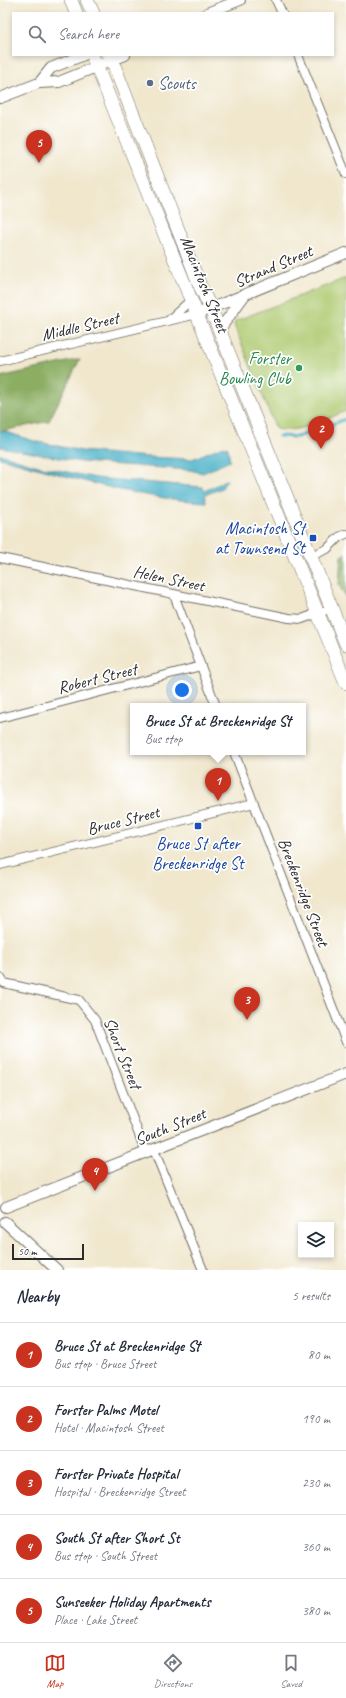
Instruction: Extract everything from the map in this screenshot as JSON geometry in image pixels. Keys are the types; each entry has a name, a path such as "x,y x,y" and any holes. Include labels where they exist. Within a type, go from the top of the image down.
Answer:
{"main road":[{"path":"71,0 76,12"},
{"path":"87,0 93,12"},
{"name":"Macintosh Street","path":"111,58 197,279 220,329 346,644"},
{"name":"Macintosh Street","path":"95,61 346,683"}],"street":[{"path":"210,12 240,0"},
{"path":"276,0 282,12"},
{"path":"39,83 51,68 81,56"},
{"path":"298,56 346,174"},
{"path":"0,98 39,83 59,82 95,61 111,58"},
{"name":"Strand Street","path":"211,309 346,253"},
{"path":"220,329 245,295"},
{"name":"Middle Street","path":"166,322 191,300"},
{"name":"Middle Street","path":"0,361 166,322 211,309"},
{"path":"311,556 327,550 339,537 346,534"},
{"name":"Helen Street","path":"0,558 289,618 302,619 332,608"},
{"path":"174,595 215,703"},
{"name":"Robert Street","path":"0,718 201,666"},
{"name":"Breckenridge Street","path":"235,755 346,1042"},
{"name":"Bruce Street","path":"0,865 254,803"},
{"name":"Short Street","path":"0,977 4,983 79,1000 95,1020 150,1152 203,1270"},
{"name":"South Street","path":"3,1206 150,1152 346,1074"},
{"path":"3,1206 8,1216 2,1223 57,1270"}],"green space":[{"name":"Forster Bowling Club","path":"346,278 346,411 303,428 285,430 276,429 234,325 235,321"},
{"path":"80,359 49,421 3,431 0,430 0,377"},
{"path":"346,553 346,598 339,585 341,556"}],"water":[{"path":"0,430 34,441 82,451 149,457 192,459 223,446 228,448 230,461 203,473 189,470 81,462 0,447"},
{"path":"0,454 38,466 96,478 203,487 204,491 221,483 222,481 227,480 222,488 205,495 206,502 180,500 128,492 102,486 0,458"}],"waterway":[{"path":"279,436 297,437 346,419"}],"place":[{"name":"Scouts","path":"150,83"},
{"name":"Sunseeker Holiday Apartments","path":"39,163"},
{"name":"Forster Bowling Club","path":"299,368"},
{"name":"Forster Palms Motel","path":"321,449"},
{"name":"Macintosh St at Townsend St","path":"313,538"},
{"name":"Bruce St at Breckenridge St","path":"218,801"},
{"name":"Bruce St after Breckenridge St","path":"198,826"},
{"name":"Forster Private Hospital","path":"247,1020"},
{"name":"South St after Short St","path":"95,1191"}]}
